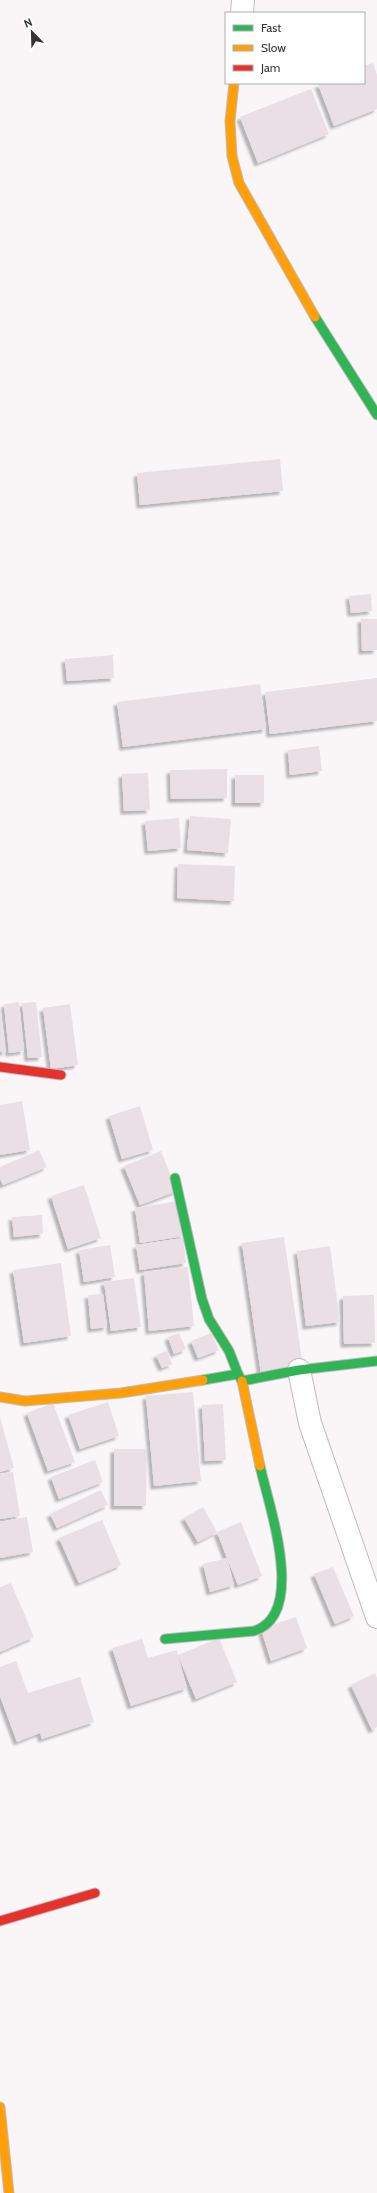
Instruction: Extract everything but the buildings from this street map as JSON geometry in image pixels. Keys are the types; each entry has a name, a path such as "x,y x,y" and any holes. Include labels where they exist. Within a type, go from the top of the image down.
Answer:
{"street":[{"path":"242,12 243,0"},
{"path":"234,84 230,121 232,156 239,183 314,316 377,415"},
{"path":"0,1068 61,1075"},
{"path":"165,1639 261,1629 273,1619 280,1604 282,1572 278,1538 240,1377 229,1351 209,1319 202,1299 174,1178"},
{"path":"0,1397 25,1401 121,1393 377,1361"},
{"path":"299,1370 310,1423 377,1617"},
{"path":"0,1921 95,1893"},
{"path":"0,2107 10,2193"}],"traffic: fast":[{"path":"315,317 377,415"},
{"path":"175,1178 202,1299 209,1319 229,1351 238,1374"},
{"path":"203,1380 238,1374 242,1381 299,1370 377,1361"},
{"path":"165,1639 254,1631 270,1621 279,1603 282,1581 276,1530 260,1466"}],"traffic: slow":[{"path":"234,84 230,121 232,156 239,183 315,317"},
{"path":"0,1397 25,1401 121,1393 203,1380"},
{"path":"242,1381 260,1466"},
{"path":"0,2107 9,2193"}],"traffic: jam":[{"path":"0,1067 61,1075"},
{"path":"0,1921 95,1893"}]}
